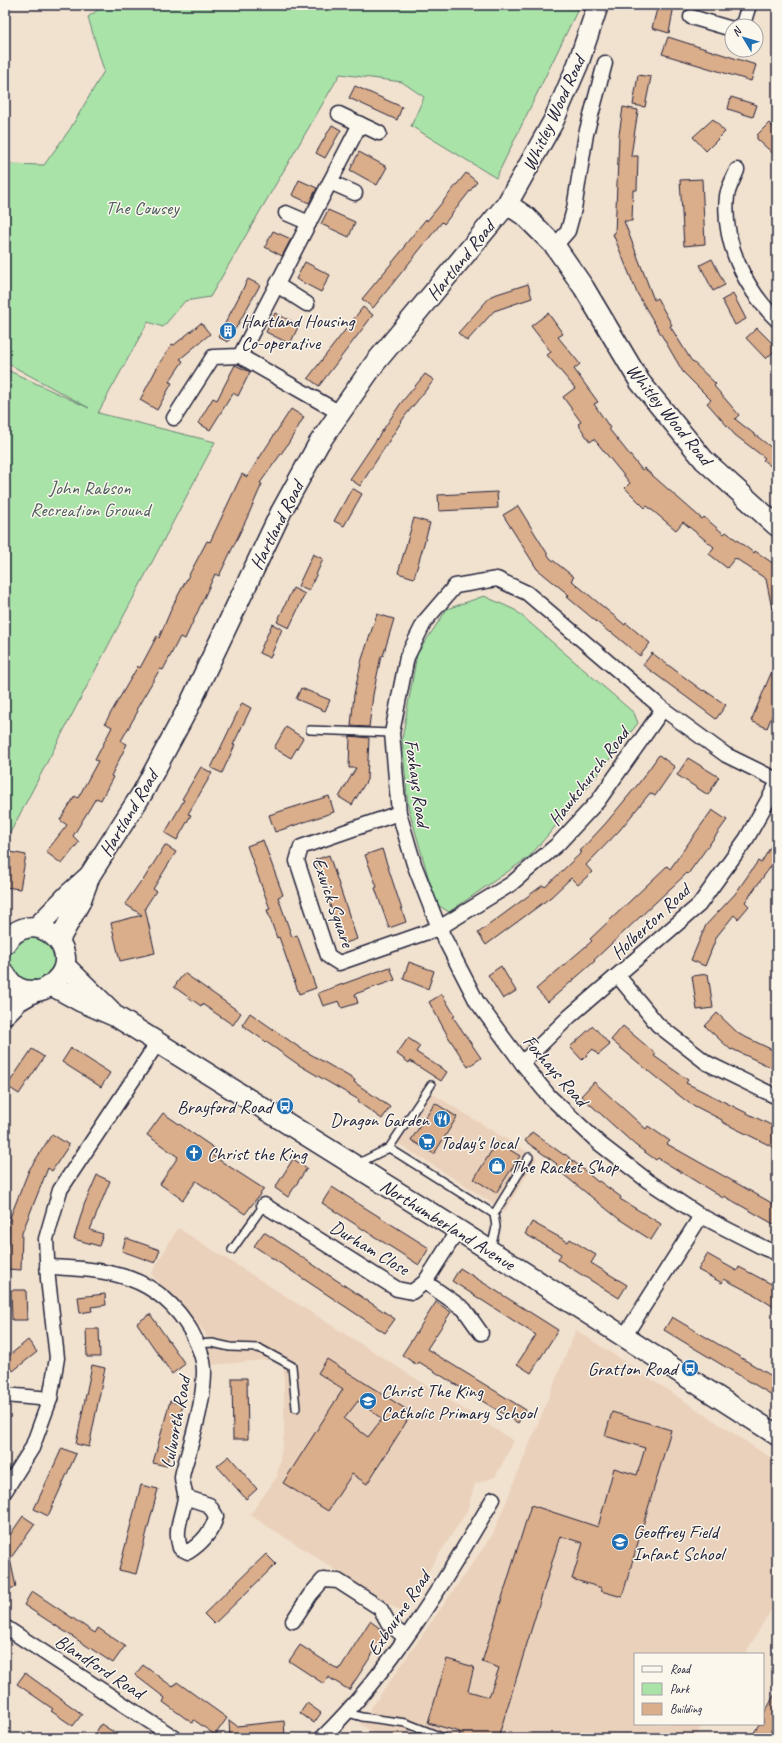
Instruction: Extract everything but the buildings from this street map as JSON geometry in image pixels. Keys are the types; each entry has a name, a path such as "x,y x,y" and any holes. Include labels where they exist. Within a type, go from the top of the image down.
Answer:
{"street":[{"name":"Whitley Wood Road","path":"598,5 578,64 552,122 507,204 525,216 555,246 584,288 640,382 704,460 777,526"},
{"path":"745,18 749,5"},
{"path":"691,17 724,27"},
{"name":"Whitley Wood Road","path":"555,246 568,231 586,134 605,63"},
{"path":"339,114 379,133"},
{"path":"240,356 360,124"},
{"path":"737,170 727,195 728,233 741,273 770,313 777,320"},
{"path":"330,182 355,193"},
{"name":"Hartland Road","path":"59,940 80,902 90,875 143,792 188,708 281,512 319,444 375,363 507,204"},
{"path":"286,213 309,223"},
{"path":"277,285 308,304"},
{"path":"174,418 213,357 240,356 340,413"},
{"name":"Foxhays Road","path":"777,780 726,754 662,709 527,593 497,579 455,586 424,621 407,657 392,733 399,813 414,864 439,928 476,1002 549,1096 600,1144 648,1181 701,1216 777,1253"},
{"name":"Hawkchurch Road","path":"439,928 511,884 558,844 598,801 662,709"},
{"name":"Holberton Road","path":"522,1063 570,1016 699,905 747,838 777,784"},
{"name":"Exwick Square","path":"399,813 302,847 297,861 328,956 339,963 439,928"},
{"name":"Hartland Road","path":"37,927 90,875"},
{"path":"5,1014 18,1001 43,988 60,976 65,966 65,955 59,940 49,931 37,927 26,928 8,935"},
{"name":"Northumberland Avenue","path":"65,966 117,1017"},
{"name":"Northumberland Avenue","path":"5,974 10,983 20,990 43,988 117,1017 458,1230 777,1435"},
{"path":"618,976 658,1025 701,1058 777,1097"},
{"path":"5,1491 32,1448 50,1400 57,1358 47,1267 46,1239 60,1190 158,1042"},
{"name":"Durham Close","path":"264,1205 398,1289 412,1292 425,1282 458,1230"},
{"path":"624,1337 701,1216"},
{"name":"Lulworth Road","path":"47,1267 89,1269 129,1277 166,1299 182,1316 198,1344 204,1370 201,1405 182,1478 185,1497"},
{"path":"425,1282 464,1309 481,1333"},
{"path":"5,1394 50,1400"},
{"name":"Exbourne Road","path":"322,1738 348,1713 390,1660 457,1560 493,1499"},
{"path":"293,1621 310,1595 323,1580 338,1581 380,1608 389,1624 405,1637"},
{"name":"Blandford Road","path":"5,1627 175,1738"}],"lane":[{"path":"310,730 392,733"},
{"path":"355,1166 389,1148 431,1084"},
{"path":"389,1148 494,1214"},
{"path":"486,1248 493,1240 496,1227 494,1214 529,1157"},
{"path":"232,1250 264,1205"},
{"path":"198,1344 212,1343 230,1347 259,1348 292,1366 296,1408"},
{"path":"348,1713 362,1717 406,1723 444,1738"}],"shaded area":[{"path":"423,1088 537,1158 505,1211 390,1138"},
{"name":"Christ The King Catholic Primary School","path":"178,1228 514,1441 495,1477 475,1484 467,1511 402,1612 250,1515 277,1477 284,1435 284,1368 273,1359 213,1365 205,1332 151,1274"},
{"path":"576,1330 777,1462 777,1600 746,1653 634,1653 634,1725 702,1725 695,1738 382,1738 360,1724 493,1534"}],"green space":[{"name":"The Cowsey","path":"105,5 580,5 496,178 411,126 424,97 402,82 340,74 210,297 185,301 163,327 148,322 98,413 215,442 10,833 5,830 5,369 89,408 5,362 5,164 44,165 70,129 104,71 88,17"},
{"path":"484,596 515,610 634,713 638,723 573,806 529,857 449,912 436,904 408,806 402,739 417,654 447,609"},
{"path":"31,935 52,946 56,961 44,981 29,984 10,971 8,963 10,948"}],"place":[{"name":"Hartland Housing Co-operative","path":"228,331"},
{"name":"Brayford Road","path":"285,1106"},
{"name":"Dragon Garden","path":"442,1119"},
{"name":"Today's local","path":"427,1142"},
{"name":"Christ the King","path":"194,1153"},
{"name":"The Racket Shop","path":"497,1166"},
{"name":"Gratton Road","path":"690,1368"},
{"name":"Christ The King Catholic Primary School","path":"368,1401"},
{"name":"Geoffrey Field Infant School","path":"620,1542"}],"park label":[{"name":"John Rabson Recreation Ground","path":"90,498"}]}
